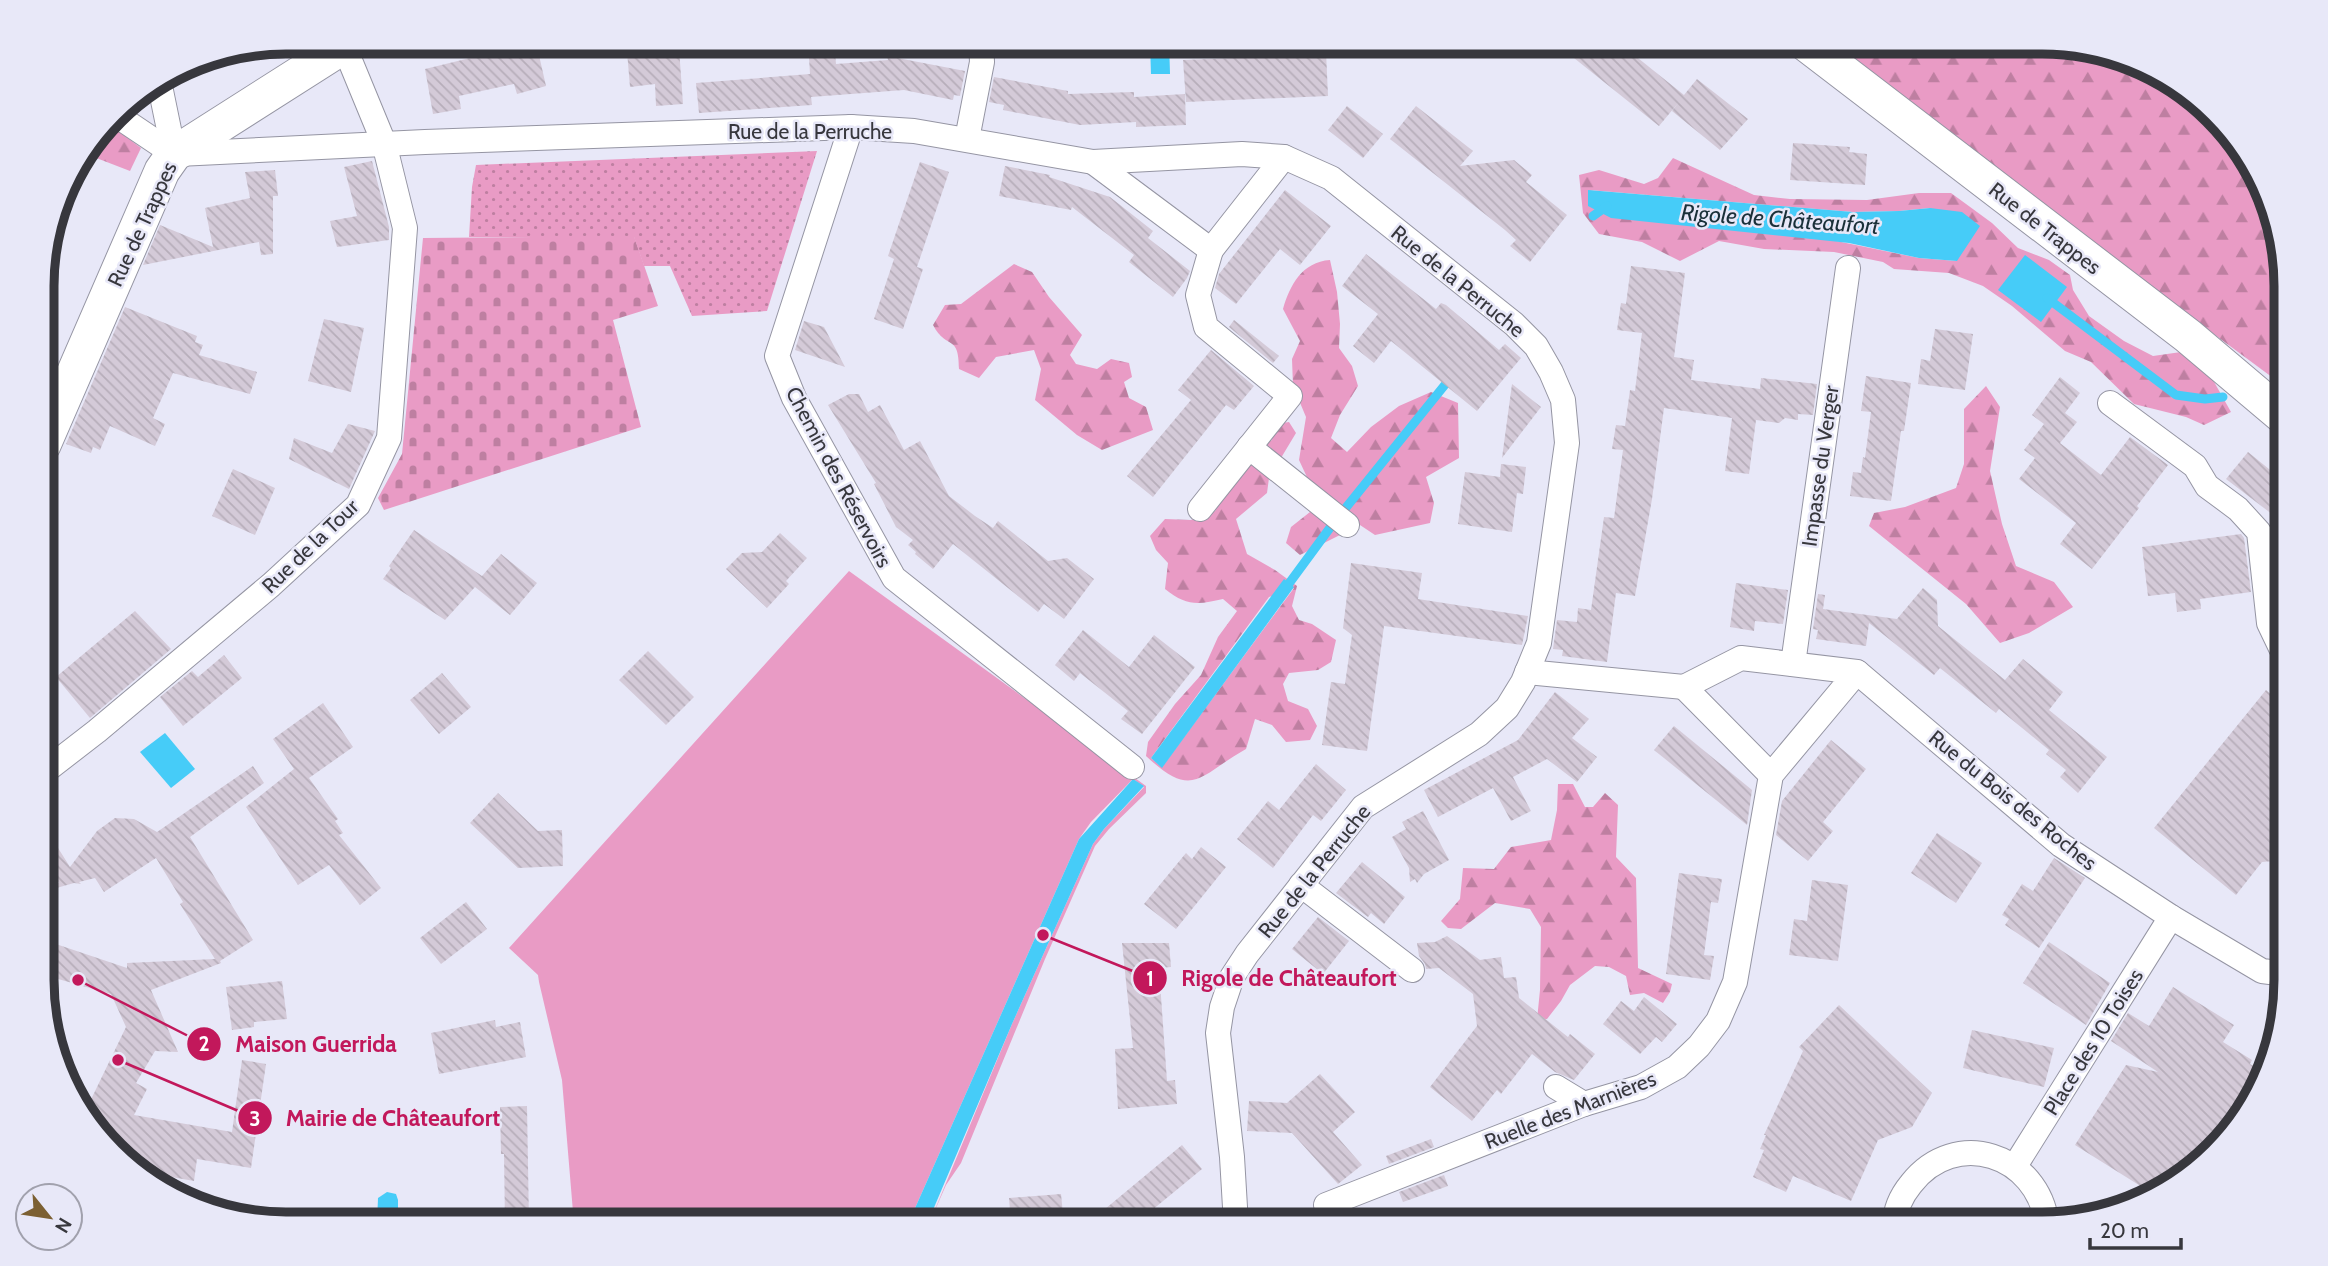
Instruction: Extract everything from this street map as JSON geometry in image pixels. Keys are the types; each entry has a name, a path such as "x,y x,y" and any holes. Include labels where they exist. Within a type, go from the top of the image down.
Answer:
{"street":[{"name":"Rue de Trappes","path":"55,418 162,172 174,154 331,54"},
{"name":"Rue de la Tour","path":"54,764 271,584 358,505 389,438 405,228 384,144 351,54"},
{"path":"967,139 982,54"},
{"name":"Rue de Trappes","path":"1820,54 2188,337 2274,409"},
{"path":"161,91 174,154"},
{"path":"124,120 174,154 384,144"},
{"name":"Rue de la Perruche","path":"384,144 851,127 914,131 1093,162 1242,154 1284,157 1331,178 1514,324 1536,346 1563,400 1567,443 1539,643 1507,708 1479,734 1363,807 1232,977 1222,1007 1218,1033 1235,1211"},
{"name":"Chemin des Réservoirs","path":"851,127 777,356 794,398 894,578 1132,767"},
{"path":"1200,509 1290,396 1206,327 1198,295 1211,250 1284,157"},
{"path":"1093,162 1211,250"},
{"name":"Impasse du Verger","path":"1793,664 1848,268"},
{"path":"2110,403 2195,466 2207,486 2238,509 2259,532 2269,623 2274,633"},
{"path":"1249,447 1347,525"},
{"path":"1527,672 1684,687 1741,657 1857,672"},
{"path":"1684,687 1771,775 1857,672"},
{"name":"Rue du Bois des Roches","path":"1857,672 2061,845 2171,917 2262,971 2274,972"},
{"name":"Ruelle des Marnières","path":"1326,1205 1584,1104 1641,1087 1677,1067 1699,1046 1718,1021 1735,982 1771,775"},
{"path":"1301,886 1412,970"},
{"name":"Place des 10 Toises","path":"2015,1166 2171,917"},
{"path":"1556,1087 1584,1104"},
{"path":"1897,1211 1903,1193 1919,1173 1940,1159 1965,1153 1991,1155 2015,1166 2033,1184 2046,1211"}],"green space":[{"path":"1835,54 2072,56 2131,72 2171,93 2206,122 2226,145 2243,170 2256,197 2272,256 2274,379"},
{"path":"116,129 141,148 130,171 93,157"},
{"path":"817,151 767,311 692,316 670,266 644,266 634,237 469,237 476,165"},
{"path":"1673,158 1754,195 1790,199 1867,200 1919,193 1951,193 1992,223 2018,248 2049,260 2070,275 2073,290 2089,316 2124,341 2153,356 2181,352 2213,380 2231,412 2204,425 2186,417 2134,404 2091,362 2065,351 2012,306 1983,286 1949,273 1894,269 1883,262 1834,252 1764,249 1719,241 1680,261 1642,242 1599,234 1583,213 1579,175 1599,170 1644,184 1658,178","holes":["1589,190 1853,212 1930,208 1957,261 1919,258"]},
{"path":"634,236 658,306 613,320 641,427 384,510 378,498 402,454 423,238"},
{"path":"1330,260 1337,292 1339,348 1352,366 1358,386 1340,415 1331,438 1347,452 1371,427 1399,406 1431,392 1458,403 1459,458 1426,477 1434,503 1430,523 1375,535 1360,525 1300,555 1286,543 1291,527 1310,512 1312,488 1299,460 1306,417 1293,386 1292,359 1300,341 1283,309 1299,276 1312,265"},
{"path":"1014,264 1032,272 1049,297 1082,335 1070,355 1076,364 1097,369 1111,359 1129,363 1132,377 1124,382 1129,398 1146,407 1153,430 1102,450 1077,435 1035,400 1041,369 1034,350 996,357 979,378 959,369 957,351 933,325 945,305 961,304"},
{"path":"1986,386 2000,407 1990,471 2002,524 2016,566 2054,582 2073,607 2029,633 2000,643 1966,604 1869,526 1874,513 1905,507 1956,488 1964,464 1964,409"},
{"path":"1289,422 1296,433 1269,478 1267,493 1236,519 1247,554 1297,586 1292,606 1299,620 1312,624 1336,640 1331,662 1318,670 1289,673 1283,684 1288,701 1308,709 1317,726 1310,740 1286,742 1272,725 1255,719 1246,749 1206,775 1186,780 1175,778 1146,756 1148,742 1175,704 1201,675 1218,637 1237,611 1223,599 1192,603 1179,599 1165,589 1168,563 1156,550 1150,536 1165,519 1191,520 1215,511 1261,446 1272,440 1276,424","holes":["1294,588 1162,767 1151,758 1269,597"]},
{"path":"849,571 1146,786 1146,793 1095,846 961,1163 946,1185 934,1212 1012,1024 1093,844 1144,787 1133,779 1091,822 1079,839 913,1212 573,1212 562,1080 538,975 509,948"},
{"path":"1558,784 1573,784 1585,807 1593,807 1605,793 1618,805 1616,857 1636,878 1638,968 1672,984 1663,1003 1644,993 1630,995 1626,976 1609,967 1595,966 1570,985 1547,1019 1537,1020 1541,927 1530,909 1495,903 1461,929 1448,928 1441,921 1460,899 1463,868 1494,869 1511,847 1551,840 1557,810"}],"water":[{"path":"1150,54 1169,54 1170,74 1151,74"},
{"path":"1588,190 1853,212 1930,208 1962,212 1980,226 1957,261 1919,258 1849,243 1611,218 1588,206"},
{"path":"2025,255 2067,287 2041,322 1998,290"},
{"path":"1284,579 1294,587 1162,768 1151,758"},
{"path":"165,733 195,769 171,788 140,752"},
{"path":"1133,779 1144,786 1093,844 1012,1024 932,1212 913,1212 1079,839"},
{"path":"387,1192 396,1194 398,1212 377,1212 378,1198"}],"building":[{"path":"487,54 539,54 546,86 517,94 514,84 459,96 461,109 433,114 425,69"},
{"path":"627,54 679,54 683,104 656,106 655,84 630,87"},
{"path":"809,54 835,54 836,64 888,60 887,56 965,71 960,96 954,95 953,100 904,90 811,97 812,105 699,113 696,83 810,74"},
{"path":"1261,54 1326,54 1328,96 1186,102 1183,60 1261,57"},
{"path":"1569,54 1633,54 1684,95 1697,79 1748,119 1720,150 1672,111 1679,102 1659,126"},
{"path":"994,77 1068,91 1068,94 1134,92 1134,97 1185,94 1186,125 1136,127 1136,122 1080,125 1003,110 1004,105 989,102"},
{"path":"1347,106 1383,134 1363,158 1328,130"},
{"path":"1416,106 1473,151 1460,166 1514,160 1532,175 1526,182 1567,215 1530,262 1510,246 1516,240 1505,230 1390,139"},
{"path":"1793,143 1850,147 1849,152 1867,154 1865,185 1790,180"},
{"path":"372,161 389,227 389,240 337,247 330,221 357,216 344,167"},
{"path":"920,162 949,172 917,267 923,269 903,329 874,319 894,259 888,256"},
{"path":"1005,166 1050,175 1049,177 1110,197 1153,231 1148,238 1190,271 1187,278 1173,297 1129,262 1134,255 1072,207 1071,210 999,196"},
{"path":"275,170 278,196 273,196 273,254 261,255 259,242 143,265 160,225 213,247 205,208 250,198 245,172"},
{"path":"1285,190 1331,226 1300,265 1280,249 1236,304 1215,288 1219,274"},
{"path":"1366,254 1436,309 1441,303 1446,305 1499,350 1505,344 1521,358 1477,411 1391,341 1374,363 1353,346 1378,314 1342,286"},
{"path":"1631,266 1685,273 1674,357 1694,360 1691,380 1760,389 1761,378 1817,384 1813,415 1798,414 1798,420 1785,418 1779,423 1756,420 1749,474 1725,471 1732,418 1664,408 1635,596 1616,593 1607,662 1562,656 1563,650 1553,649 1557,620 1577,622 1578,608 1591,610 1604,517 1614,518 1623,450 1612,449 1616,425 1625,426 1630,390 1635,391 1642,333 1617,330 1621,303 1626,304"},
{"path":"125,307 197,336 195,342 203,345 199,355 257,372 250,394 173,373 153,418 165,424 155,446 110,426 100,450 93,447 91,453 66,444"},
{"path":"324,319 364,328 351,392 308,381"},
{"path":"1234,320 1279,356 1273,363 1229,327"},
{"path":"804,321 824,327 845,367 795,350"},
{"path":"1935,329 1973,334 1965,390 1918,384 1921,359 1930,361"},
{"path":"1211,350 1254,386 1234,410 1226,405 1153,497 1127,476 1191,400 1178,390"},
{"path":"1866,376 1911,383 1891,501 1850,496 1853,472 1861,473 1863,457 1865,458 1871,412 1861,411"},
{"path":"2060,377 2080,393 2065,413 2077,422 2060,443 2101,475 2130,437 2168,465 2092,569 2060,544 2076,523 2019,479 2035,458 2024,450 2044,424 2032,415"},
{"path":"1512,384 1541,407 1502,458"},
{"path":"849,394 859,394 868,412 880,405 904,450 920,441 949,496 975,516 993,528 998,521 1048,561 1067,558 1094,579 1064,619 1044,604 1038,612 953,544 933,569 915,554 908,545 913,540 896,527 874,484 876,483 828,405"},
{"path":"348,424 375,431 349,489 289,459 294,438 332,453"},
{"path":"2248,452 2274,473 2274,516 2226,479"},
{"path":"1501,464 1526,467 1523,494 1517,493 1512,532 1458,524 1465,472 1500,477"},
{"path":"233,469 275,488 255,535 212,516"},
{"path":"414,530 482,576 501,554 537,583 510,615 475,587 445,620 383,579"},
{"path":"780,533 807,558 786,581 789,584 767,608 726,569 742,553 762,552"},
{"path":"2241,534 2244,538 2251,592 2200,599 2201,609 2177,612 2175,593 2148,596 2142,547"},
{"path":"1351,563 1422,573 1418,599 1528,616 1522,645 1384,626 1367,751 1322,745 1331,682 1345,684 1352,635 1343,628"},
{"path":"1736,583 1788,590 1783,624 1755,621 1754,631 1730,627"},
{"path":"1923,588 1937,600 1938,626 2005,680 2023,659 2063,692 2049,710 2107,757 2078,793 2060,777 2066,770 2046,754 2049,750 1999,709 1996,713 1940,668 1934,675 1869,623 1866,646 1816,639 1818,630 1813,629 1818,594 1825,595 1823,609 1897,619"},
{"path":"135,611 171,649 90,718 56,677"},
{"path":"1083,630 1129,667 1154,635 1195,667 1142,734 1121,719 1128,711 1080,673 1074,681 1055,665"},
{"path":"648,651 694,697 666,725 619,680"},
{"path":"224,655 242,678 183,726 160,697 192,671 198,677"},
{"path":"442,673 471,707 439,734 410,700"},
{"path":"2266,690 2274,697 2274,861 2262,862 2236,895 2154,828"},
{"path":"1555,692 1589,719 1572,738 1597,757 1577,782 1547,759 1513,777 1531,811 1511,821 1493,788 1438,817 1424,790 1518,740"},
{"path":"323,703 353,747 309,778 338,819 335,821 343,833 339,835 381,888 360,905 329,865 298,885 246,807 294,769 273,739"},
{"path":"1674,726 1752,790 1747,825 1654,750"},
{"path":"1831,740 1866,769 1823,822 1833,831 1808,861 1776,835 1782,801"},
{"path":"1316,764 1346,790 1321,821 1313,815 1273,868 1237,839 1268,801 1279,810"},
{"path":"253,766 264,783 190,837 253,940 220,961 221,963 151,990 178,1052 155,1051 136,1083 147,1089 134,1115 232,1132 242,1060 266,1064 251,1168 197,1159 194,1181 157,1173 112,1133 93,1109 89,1103 126,1027 111,994 54,978 54,943 127,968 127,963 215,959 180,904 183,902 156,858 104,892 95,878 79,882 81,884 74,883 54,889 59,882 54,881 54,842 70,867 97,831 115,818 134,819 157,832"},
{"path":"498,793 538,831 562,830 563,866 518,868 470,823"},
{"path":"1423,811 1449,860 1424,874 1417,883 1415,879 1410,882 1409,868 1392,837 1406,829 1402,822"},
{"path":"1937,833 1982,863 1956,903 1911,873"},
{"path":"1201,847 1226,867 1176,929 1144,904 1186,853 1192,859"},
{"path":"2054,858 2085,878 2039,948 2005,925 2009,919 2002,915 2022,884 2033,891"},
{"path":"1362,862 1405,897 1384,924 1371,913 1368,917 1336,893"},
{"path":"1679,873 1722,879 1718,903 1711,902 1704,955 1714,956 1710,980 1666,974"},
{"path":"1812,880 1848,885 1838,961 1789,955 1794,919 1807,921"},
{"path":"466,902 487,929 441,964 420,938"},
{"path":"1318,917 1349,941 1323,974 1292,949"},
{"path":"1447,936 1480,960 1501,957 1504,978 1516,977 1519,998 1568,1037 1570,1034 1595,1054 1574,1080 1555,1072 1532,1054 1501,1094 1497,1090 1472,1121 1430,1087 1477,1026 1473,994 1439,968 1426,969 1419,956 1417,943 1435,942"},
{"path":"2049,942 2110,983 2086,1025 2023,983"},
{"path":"1122,943 1169,943 1171,967 1159,968 1167,1081 1175,1080 1177,1104 1118,1109 1115,1049 1133,1048"},
{"path":"282,981 287,1019 254,1022 254,1027 232,1030 226,987"},
{"path":"2173,987 2234,1025 2223,1042 2252,1060 2250,1064 2256,1067 2235,1109 2216,1133 2171,1173 2144,1188 2075,1145 2126,1065 2158,1072 2111,1041 2128,1013 2149,1026"},
{"path":"1644,997 1677,1024 1662,1042 1656,1037 1640,1054 1603,1024 1621,1001 1634,1011"},
{"path":"1839,1005 1932,1093 1912,1127 1878,1140 1851,1201 1793,1176 1786,1192 1753,1177 1764,1150 1760,1149 1764,1135 1803,1051 1799,1047"},
{"path":"495,1020 496,1027 520,1022 526,1057 439,1074 431,1033"},
{"path":"1972,1030 2054,1048 2044,1087 1963,1068"},
{"path":"1320,1074 1355,1112 1333,1132 1362,1165 1338,1184 1292,1133 1247,1131 1249,1101 1287,1103"},
{"path":"527,1106 529,1212 505,1212 500,1107"},
{"path":"1431,1139 1434,1147 1389,1164 1386,1156"},
{"path":"1182,1145 1202,1169 1151,1212 1102,1212"},
{"path":"1444,1175 1448,1186 1403,1202 1399,1192"},
{"path":"1061,1194 1063,1212 1010,1212 1009,1198"}],"waterway":[{"name":"Rigole de Châteaufort","path":"1593,216 1607,206"},
{"name":"Rigole de Châteaufort","path":"2047,298 2176,395 2205,399 2223,397"},
{"name":"Rigole de Châteaufort","path":"1340,515 1452,376"},
{"name":"Rigole de Châteaufort","path":"1282,593 1335,521"}],"place":[{"name":"Rigole de Châteaufort","path":"1043,935"},
{"name":"Maison Guerrida","path":"78,980"},
{"name":"Mairie de Châteaufort","path":"118,1060"}]}
